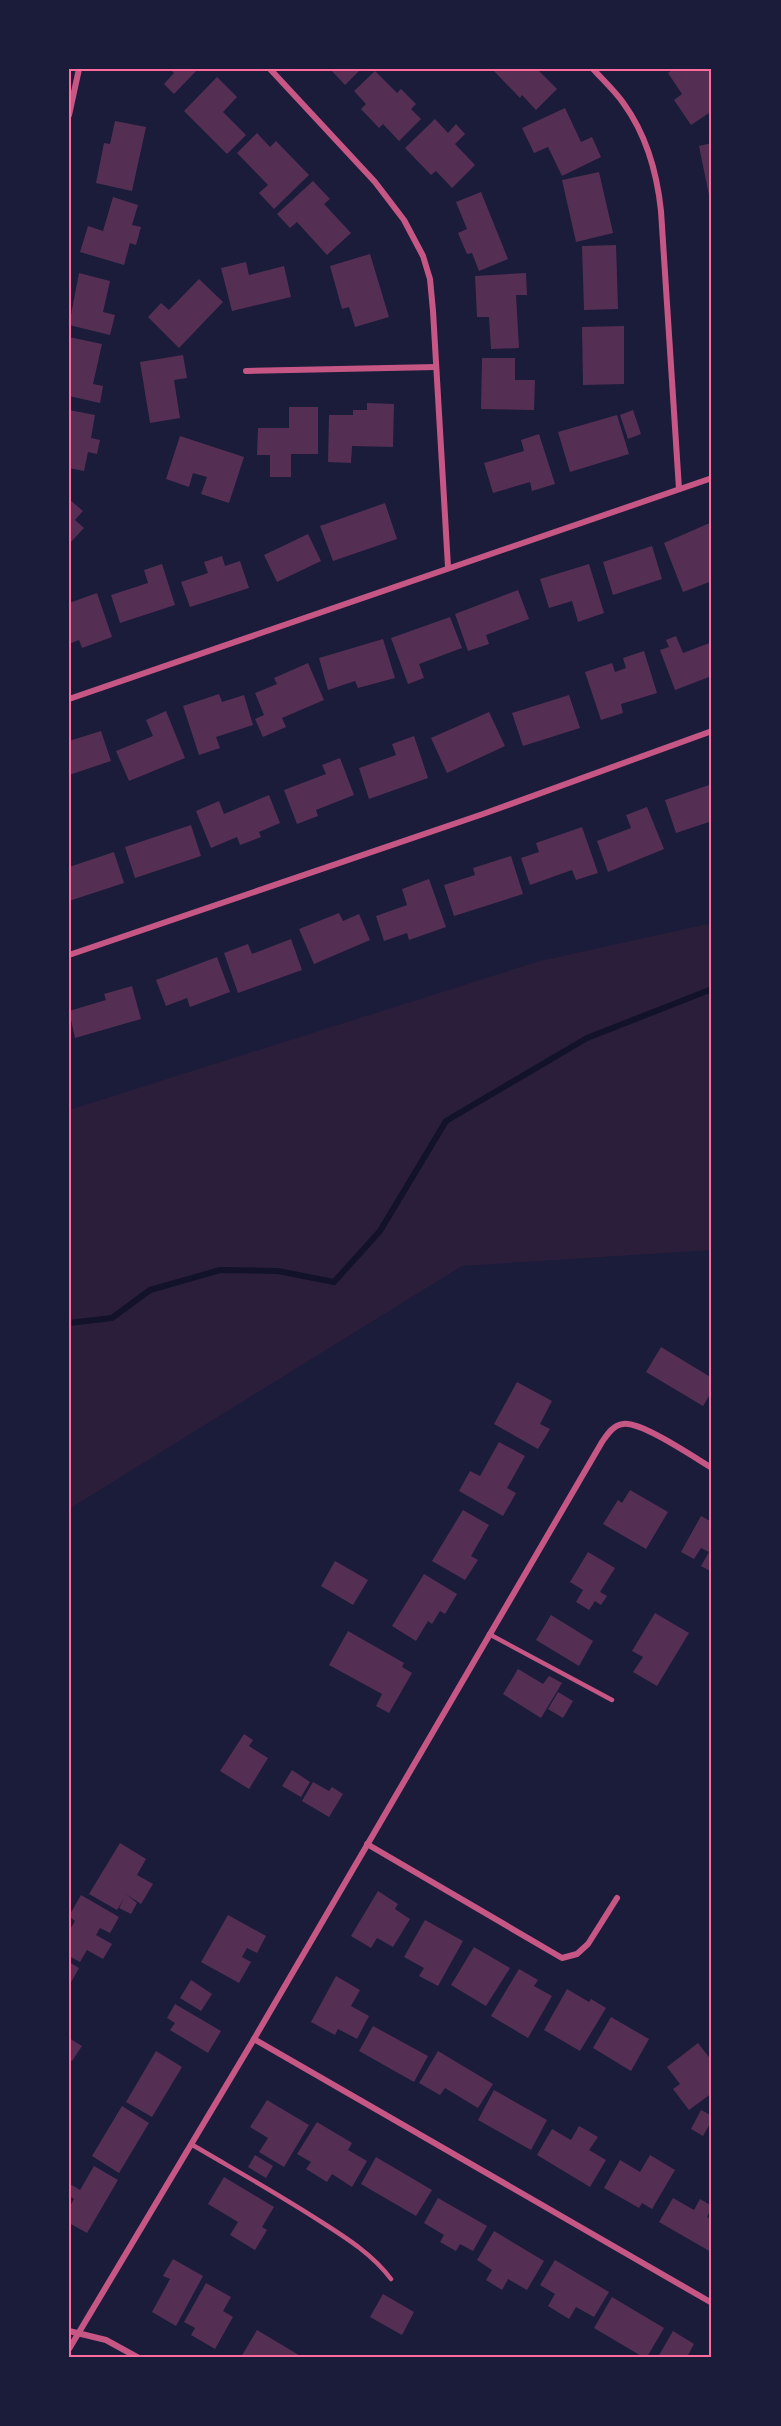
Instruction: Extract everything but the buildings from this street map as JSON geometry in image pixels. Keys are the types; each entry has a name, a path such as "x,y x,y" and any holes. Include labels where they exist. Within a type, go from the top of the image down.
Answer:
{"street":[{"path":"69,115 79,69"},
{"path":"270,69 375,182 404,220 423,256 430,279 448,567"},
{"path":"592,69 630,113 655,171 661,223 679,489"},
{"path":"246,371 436,367"},
{"path":"69,699 712,477"},
{"path":"69,955 483,814 712,731"},
{"path":"69,2349 254,2039 602,1442 611,1430 623,1424 638,1426 712,1468"},
{"path":"367,1844 562,1958 577,1954 588,1944 617,1898"},
{"path":"254,2039 712,2303"},
{"path":"69,2331 106,2340 137,2357"}],"lane":[{"path":"489,1634 612,1700"},
{"path":"191,2144 289,2201 345,2237 378,2262 391,2279"}],"shaded area":[{"path":"712,923 712,1250 462,1266 69,1509 69,1110 540,961"}],"waterway":[{"path":"69,1323 112,1318 150,1290 220,1270 278,1271 334,1282 380,1231 446,1121 587,1038 712,989"}]}
